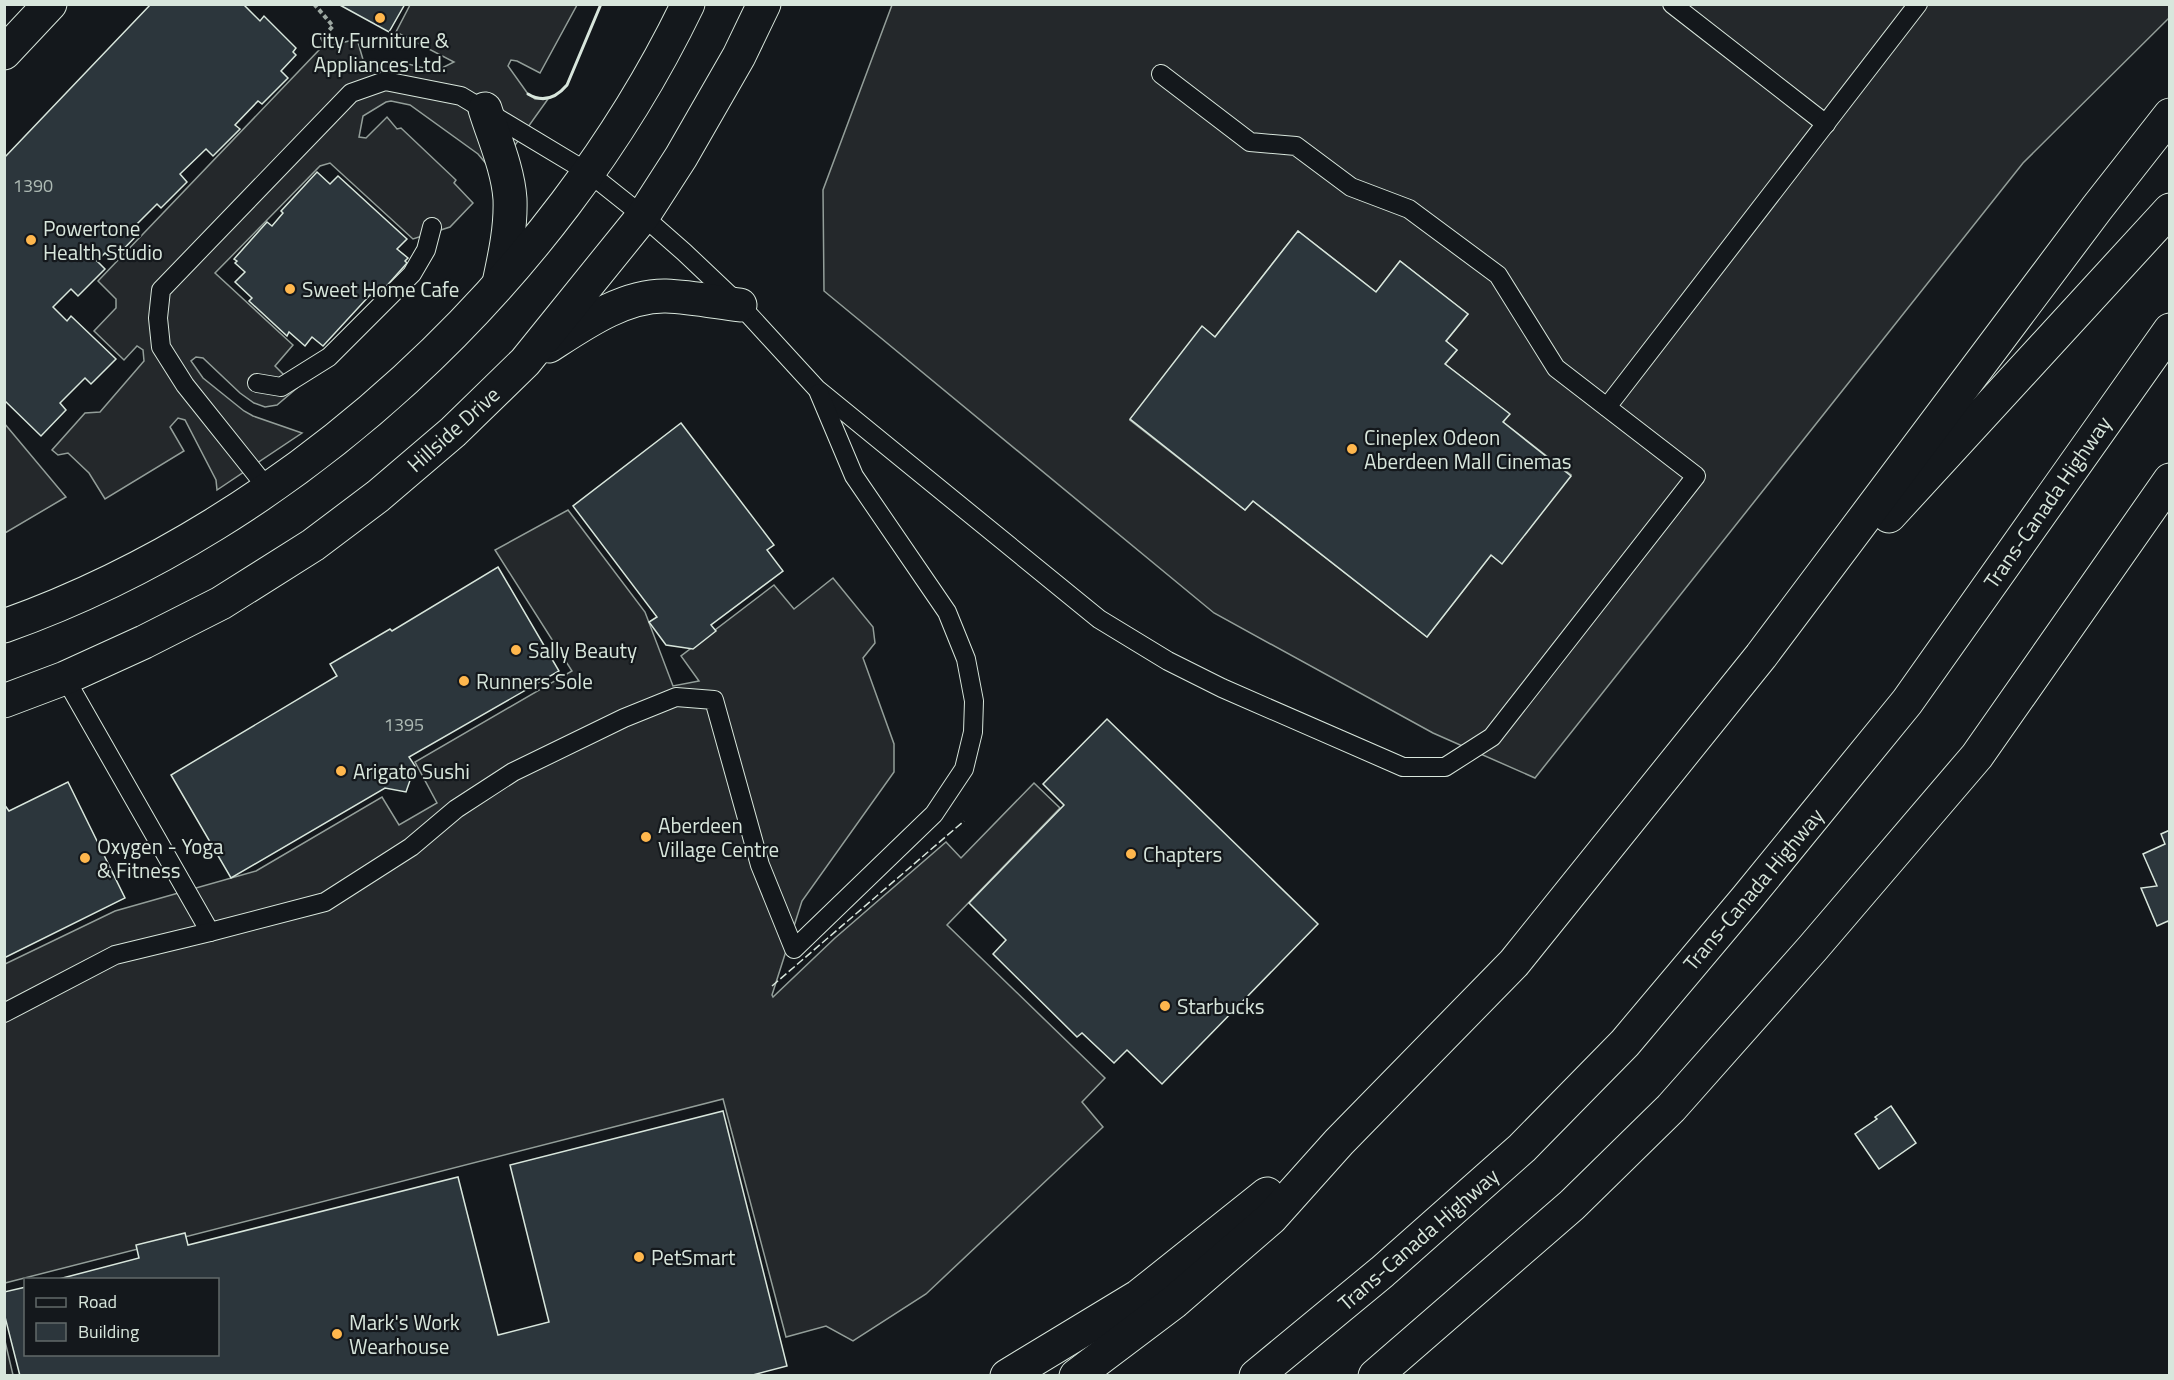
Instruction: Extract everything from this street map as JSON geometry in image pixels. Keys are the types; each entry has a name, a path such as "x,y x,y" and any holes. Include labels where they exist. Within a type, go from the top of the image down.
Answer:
{"main road":[{"path":"4,53 50,4"},
{"path":"4,626 108,582 181,543 268,489 400,386 498,287 589,173 631,107 688,4"},
{"name":"Hillside Drive","path":"4,701 65,678 221,603 314,545 378,496 453,432 525,362 643,216 681,157 733,66 764,4"},
{"path":"485,109 507,177 510,199 508,240 498,287"},
{"path":"1076,1376 1174,1302 1271,1218 1339,1142 1514,963 1761,656 2089,218 2169,116"},
{"path":"1761,656 2169,210"},
{"path":"525,362 600,315 640,299 665,296 740,305"},
{"name":"Trans-Canada Highway","path":"1256,1376 1382,1272 1522,1148 1625,1043 1906,702 2169,330"},
{"path":"1375,1376 1572,1205 1671,1108 1804,958 1977,756 2169,480"},
{"path":"1007,1376 1139,1296 1250,1206 1339,1142"}],"lane":[{"path":"1672,4 1826,124"},
{"path":"1607,407 1918,4"},
{"path":"268,489 185,385 161,347 158,318 161,290 351,93 385,81 461,96 589,173 643,216 740,305 817,389 1100,619 1168,661 1222,688 1403,767 1445,766 1492,737 1696,476 1556,368 1498,275 1409,209 1351,187 1296,146 1250,142 1161,75"},
{"path":"257,383 281,387 329,357 412,274 426,250 432,226"},
{"path":"4,1013 115,955 210,933 325,902 411,847 456,809 513,772 624,718 676,697 714,699 760,865 794,949 934,813 964,769 973,732 974,702 966,659 947,612 854,476 817,389"},
{"path":"65,678 210,933"}],"path":[{"path":"314,4 333,26 322,38 327,46"}],"shaded area":[{"path":"410,5 577,5 540,73 517,61 511,60 508,66 528,94 535,99 548,99 493,176 478,154 410,105 386,102 363,116 359,137 366,138 387,117 397,129 401,128 456,180 454,183 473,203 450,227 413,239 330,163 320,166 215,273 293,345 275,366 297,388 277,405 265,407 254,403 240,393 203,358 196,357 191,361 203,378 244,411 302,433 217,490 216,480 185,420 178,418 170,427 184,451 105,499 89,473 68,453 58,455 52,450 85,413 100,412 144,361 143,350 137,346 124,360 94,331 116,308 116,299 98,281 321,48 357,39 364,63 400,62 436,71 454,62 396,32"},
{"path":"892,5 2169,5 2169,18 2023,163 1535,778 1433,733 1214,613 824,291 823,190","holes":["1298,231 1376,292 1400,261 1468,314 1446,341 1457,350 1445,364 1509,414 1503,422 1571,475 1502,563 1491,555 1427,637 1253,501 1245,510 1130,420 1202,327 1215,337"]},
{"path":"4,423 66,497 5,533 4,533"},
{"path":"568,510 645,612 673,686 699,681 681,656 774,585 794,609 833,578 873,627 875,643 863,658 894,744 894,772 802,901 772,995 773,997 835,938 946,842 961,858 1034,783 1060,808 947,925 1105,1078 1082,1102 1103,1127 926,1294 853,1341 826,1326 786,1337 723,1099 5,1283 5,964 115,911 256,871 382,797 399,825 437,803 415,762 572,671 495,550"},
{"path":"5,1341 13,1375 5,1375"}],"building":[{"path":"151,4 243,4 260,21 264,16 296,48 293,52 296,55 281,71 288,78 262,104 258,101 235,125 240,129 213,156 206,149 180,174 187,182 161,208 157,204 133,228 139,233 113,260 105,253 97,261 105,269 78,296 71,289 53,307 67,321 71,316 116,359 91,384 85,378 60,403 66,410 41,436 4,400 4,158"},
{"name":"City Furniture & Appliances Ltd.","path":"338,4 405,4 389,32"},
{"path":"317,172 330,184 338,176 407,239 397,249 408,258 405,261 407,263 375,299 370,295 323,346 312,337 305,346 289,332 287,336 249,301 252,298 235,282 245,272 235,263 237,261 234,259 267,222 272,226 283,213 281,211"},
{"name":"Cineplex Odeon Aberdeen Mall Cinemas","path":"1298,231 1376,292 1400,261 1468,314 1446,341 1457,350 1445,364 1510,414 1503,422 1571,476 1502,564 1491,555 1427,637 1253,501 1245,510 1130,419 1202,326 1215,337"},
{"path":"681,423 774,545 767,550 783,571 711,625 716,631 693,649 666,645 649,622 657,617 573,506"},
{"path":"498,567 559,671 409,757 415,766 406,792 385,788 231,878 171,775 337,676 330,664 390,629 392,631"},
{"name":"Chapters","path":"1107,719 1318,924 1162,1084 1127,1050 1114,1063 1082,1033 1077,1037 993,954 1006,940 969,903 1064,805 1043,784"},
{"path":"68,782 125,898 4,958 4,804 9,811"},
{"path":"2170,830 2170,925 2168,921 2157,926 2141,888 2157,886 2143,854 2165,844 2161,834"},
{"path":"1891,1106 1916,1143 1879,1169 1855,1134"},
{"path":"723,1111 787,1366 749,1376 20,1376 4,1313 4,1292 24,1287 24,1356 219,1356 219,1278 63,1278 139,1258 136,1245 185,1233 188,1245 458,1177 498,1335 549,1322 510,1165"}],"fence":[{"path":"772,986 964,821"}],"wall":[{"path":"528,94 544,99 549,98 567,85 601,4"}],"place":[{"name":"City Furniture & Appliances Ltd.","path":"380,18"},
{"name":"Powertone Health Studio","path":"31,240"},
{"name":"Sweet Home Cafe","path":"290,289"},
{"name":"Cineplex Odeon Aberdeen Mall Cinemas","path":"1352,449"},
{"name":"Sally Beauty","path":"516,650"},
{"name":"Runners Sole","path":"464,681"},
{"name":"Arigato Sushi","path":"341,771"},
{"name":"Aberdeen Village Centre","path":"646,837"},
{"name":"Chapters","path":"1131,854"},
{"name":"Oxygen - Yoga & Fitness","path":"85,858"},
{"name":"Starbucks","path":"1165,1006"},
{"name":"PetSmart","path":"639,1257"},
{"name":"Mark's Work Wearhouse","path":"337,1334"}]}
